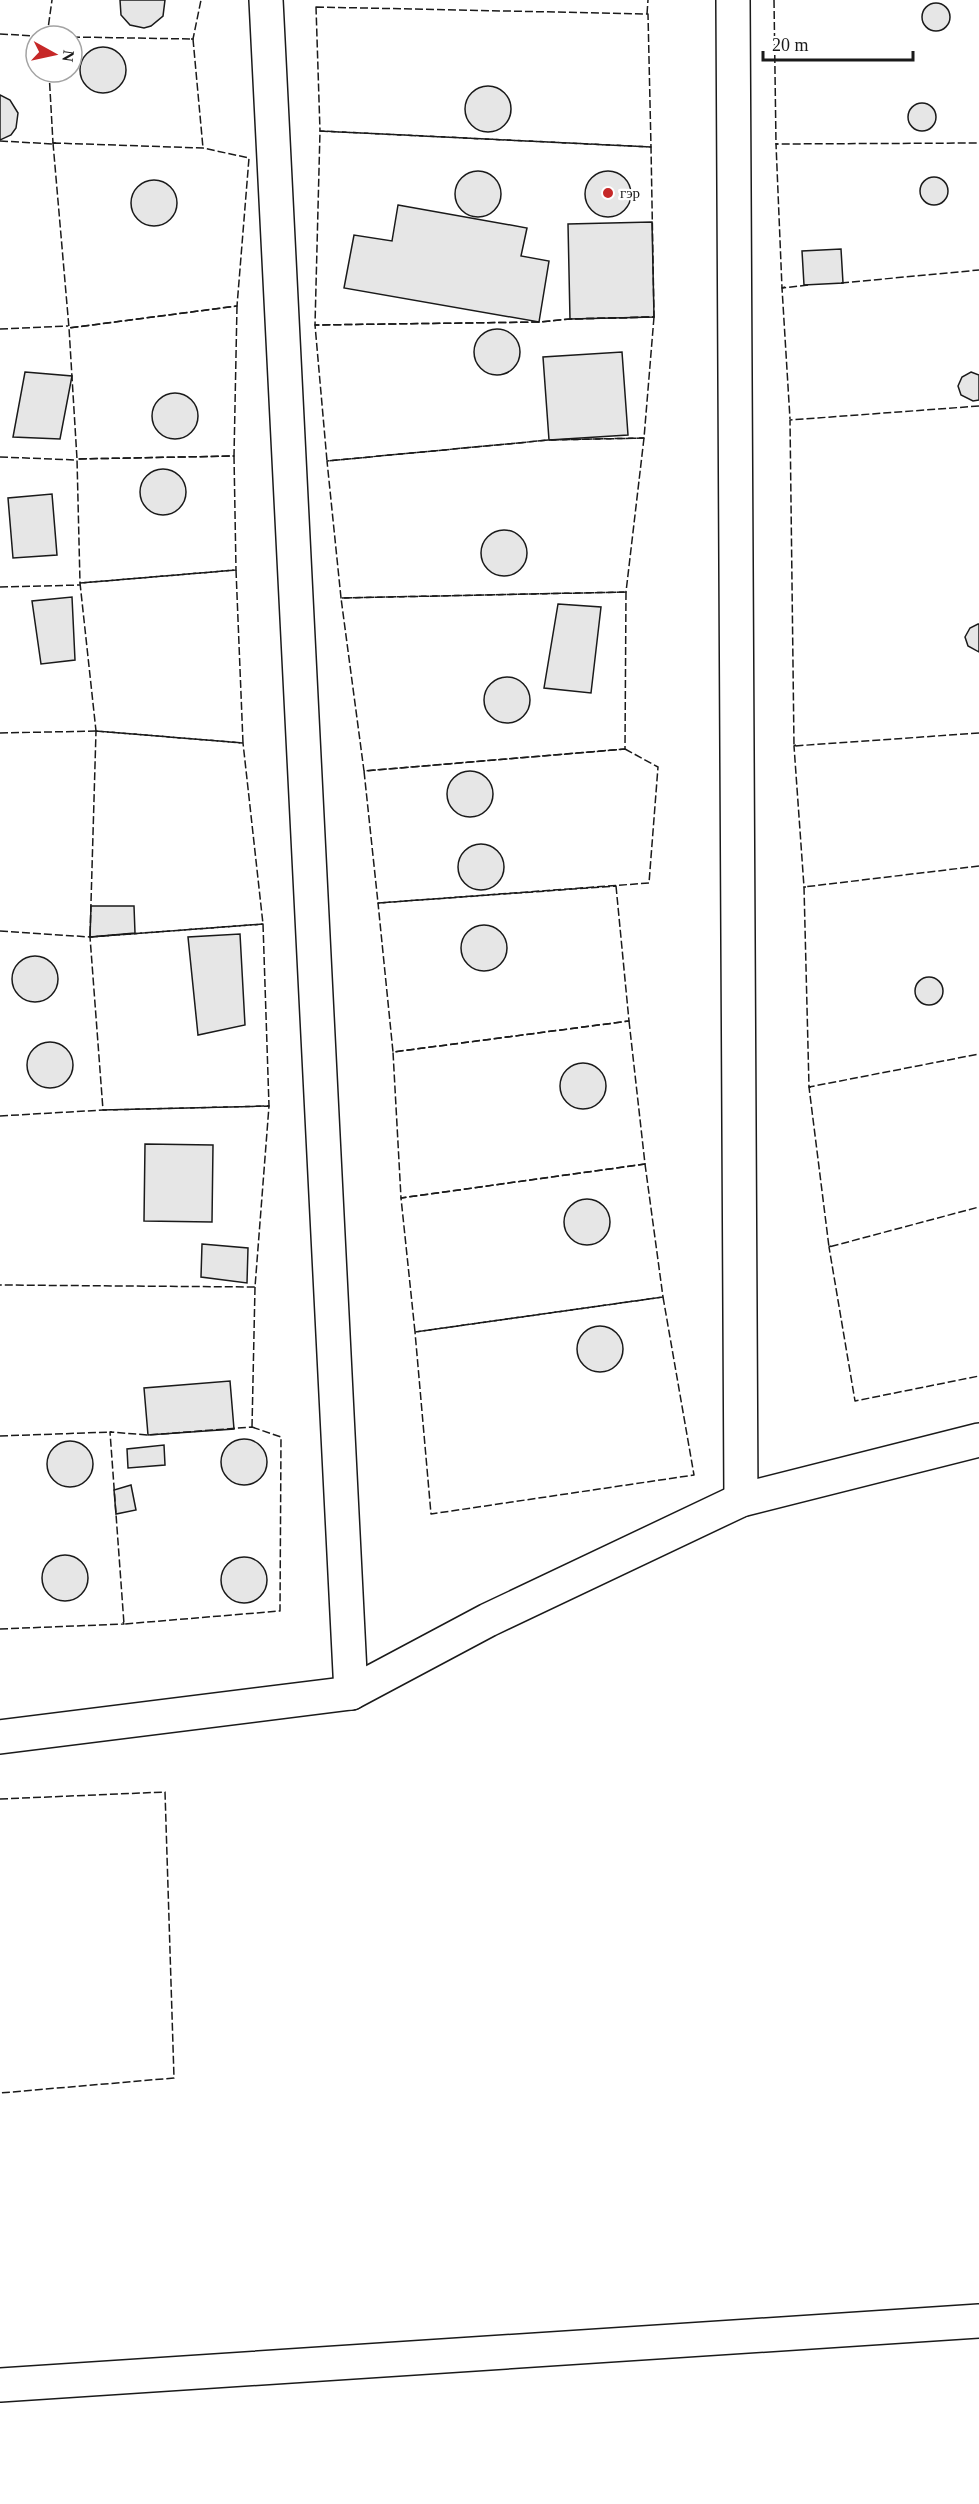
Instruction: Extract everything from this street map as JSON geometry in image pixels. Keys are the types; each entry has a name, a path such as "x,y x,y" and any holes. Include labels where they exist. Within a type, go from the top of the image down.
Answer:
{"street":[{"path":"266,0 351,1694"},
{"path":"732,0 741,1500"},
{"path":"0,1737 351,1694 488,1620 741,1500 979,1440"},
{"path":"0,2385 979,2321"}],"building":[{"path":"120,0 165,0 163,16 151,26 144,28 130,25 121,15"},
{"path":"936,3 946,7 950,17 946,27 936,31 926,27 922,17 926,7"},
{"path":"103,47 112,49 124,61 126,70 124,79 112,91 103,93 94,91 84,82 84,58 94,49"},
{"path":"488,86 504,93 511,109 504,125 488,132 472,125 465,109 472,93"},
{"path":"0,95 10,100 18,113 16,128 11,135 0,140"},
{"path":"922,103 932,107 936,117 932,127 922,131 912,127 908,117 912,107"},
{"path":"478,171 494,178 501,194 494,210 478,217 462,210 455,194 462,178"},
{"name":"гэр","path":"608,171 624,178 631,194 624,210 608,217 592,210 585,194 592,178"},
{"path":"934,177 944,181 948,191 944,201 934,205 924,201 920,191 924,181"},
{"path":"154,180 170,187 177,203 170,219 154,226 138,219 131,203 138,187"},
{"path":"398,205 527,228 521,256 549,261 539,322 344,288 354,235 392,241"},
{"path":"652,222 654,317 570,319 568,224"},
{"path":"841,249 843,283 804,285 802,251"},
{"path":"497,329 513,336 520,352 513,368 497,375 481,368 474,352 481,336"},
{"path":"622,352 628,435 549,440 543,357"},
{"path":"25,372 72,376 60,439 13,437"},
{"path":"971,372 979,375 979,400 973,401 961,395 958,386 962,377"},
{"path":"175,393 191,400 198,416 191,432 175,439 159,432 152,416 159,400"},
{"path":"163,469 179,476 186,492 179,508 163,515 147,508 140,492 147,476"},
{"path":"52,494 57,555 13,558 8,498"},
{"path":"504,530 520,537 527,553 520,569 504,576 488,569 481,553 488,537"},
{"path":"72,597 75,660 41,664 32,601"},
{"path":"558,604 601,607 591,693 544,688"},
{"path":"979,624 979,652 968,646 965,637 970,628"},
{"path":"507,677 523,684 530,700 523,716 507,723 491,716 484,700 491,684"},
{"path":"470,771 486,778 493,794 486,810 470,817 454,810 447,794 454,778"},
{"path":"481,844 497,851 504,867 497,883 481,890 465,883 458,867 465,851"},
{"path":"91,906 134,906 135,933 90,937"},
{"path":"484,925 500,932 507,948 500,964 484,971 468,964 461,948 468,932"},
{"path":"240,934 245,1025 198,1035 188,937"},
{"path":"35,956 51,963 58,979 51,995 35,1002 19,995 12,979 19,963"},
{"path":"929,977 939,981 943,991 939,1001 929,1005 919,1001 915,991 919,981"},
{"path":"50,1042 66,1049 73,1065 66,1081 50,1088 34,1081 27,1065 34,1049"},
{"path":"583,1063 599,1070 606,1086 599,1102 583,1109 567,1102 560,1086 567,1070"},
{"path":"145,1144 213,1145 212,1222 144,1221"},
{"path":"587,1199 603,1206 610,1222 603,1238 587,1245 571,1238 564,1222 571,1206"},
{"path":"202,1244 248,1248 247,1283 201,1277"},
{"path":"600,1326 616,1333 623,1349 616,1365 600,1372 584,1365 577,1349 584,1333"},
{"path":"230,1381 234,1429 148,1435 144,1388"},
{"path":"244,1439 260,1446 267,1462 260,1478 244,1485 228,1478 221,1462 228,1446"},
{"path":"70,1441 86,1448 93,1464 86,1480 70,1487 54,1480 47,1464 54,1448"},
{"path":"164,1445 165,1465 128,1468 127,1449"},
{"path":"131,1485 136,1510 116,1514 114,1490"},
{"path":"65,1555 81,1562 88,1578 81,1594 65,1601 49,1594 42,1578 49,1562"},
{"path":"244,1557 260,1564 267,1580 260,1596 244,1603 228,1596 221,1580 228,1564"}],"fence":[{"path":"49,24 52,0"},
{"path":"191,39 193,39 201,0"},
{"path":"647,14 648,0"},
{"path":"774,0 776,144 778,144"},
{"path":"316,7 648,14 651,147 320,131 316,7"},
{"path":"0,34 24,35"},
{"path":"84,37 193,39 203,148"},
{"path":"50,84 53,143 56,143"},
{"path":"320,131 651,147 654,317 539,322 315,325 320,131"},
{"path":"0,141 53,144"},
{"path":"53,143 203,148 249,158 237,306 69,328 53,143"},
{"path":"808,285 782,288 776,144 979,143"},
{"path":"841,283 979,270"},
{"path":"785,287 782,288 790,419"},
{"path":"237,306 234,456 77,459 69,328 237,306"},
{"path":"654,317 644,438 549,440 327,461 315,325 539,322 654,317"},
{"path":"0,329 68,326"},
{"path":"979,406 790,420 794,746 979,733"},
{"path":"644,438 626,592 341,598 327,461 549,440 644,438"},
{"path":"234,456 236,570 80,583 77,459 234,456"},
{"path":"0,457 77,460"},
{"path":"236,570 243,743 96,731 80,583 236,570"},
{"path":"0,587 80,585"},
{"path":"626,592 625,749 364,771 341,598 626,592"},
{"path":"96,731 243,743 263,924 90,937 96,731"},
{"path":"0,733 96,731 96,734"},
{"path":"796,745 794,746 804,887 806,887"},
{"path":"625,749 658,767 649,883 378,903 364,771 625,749"},
{"path":"979,866 804,887 809,1087 979,1054"},
{"path":"616,886 629,1021 393,1052 378,903 616,886"},
{"path":"263,924 269,1106 103,1110 90,937 263,924"},
{"path":"0,931 90,937 90,934"},
{"path":"629,1021 645,1164 401,1198 393,1052 629,1021"},
{"path":"811,1087 809,1087 829,1247 979,1207"},
{"path":"0,1116 103,1110 269,1106 255,1287 0,1285"},
{"path":"645,1164 663,1297 415,1332 401,1198 645,1164"},
{"path":"831,1246 829,1247 855,1401 979,1376"},
{"path":"252,1427 255,1287"},
{"path":"663,1297 694,1475 431,1514 415,1332 663,1297"},
{"path":"252,1427 281,1437 280,1611 124,1624 110,1432 148,1435 252,1427"},
{"path":"0,1436 112,1432"},
{"path":"0,1629 124,1624 123,1622"},
{"path":"0,1799 165,1792 174,2078 0,2093"}],"place":[{"name":"гэр","path":"608,193"}]}
